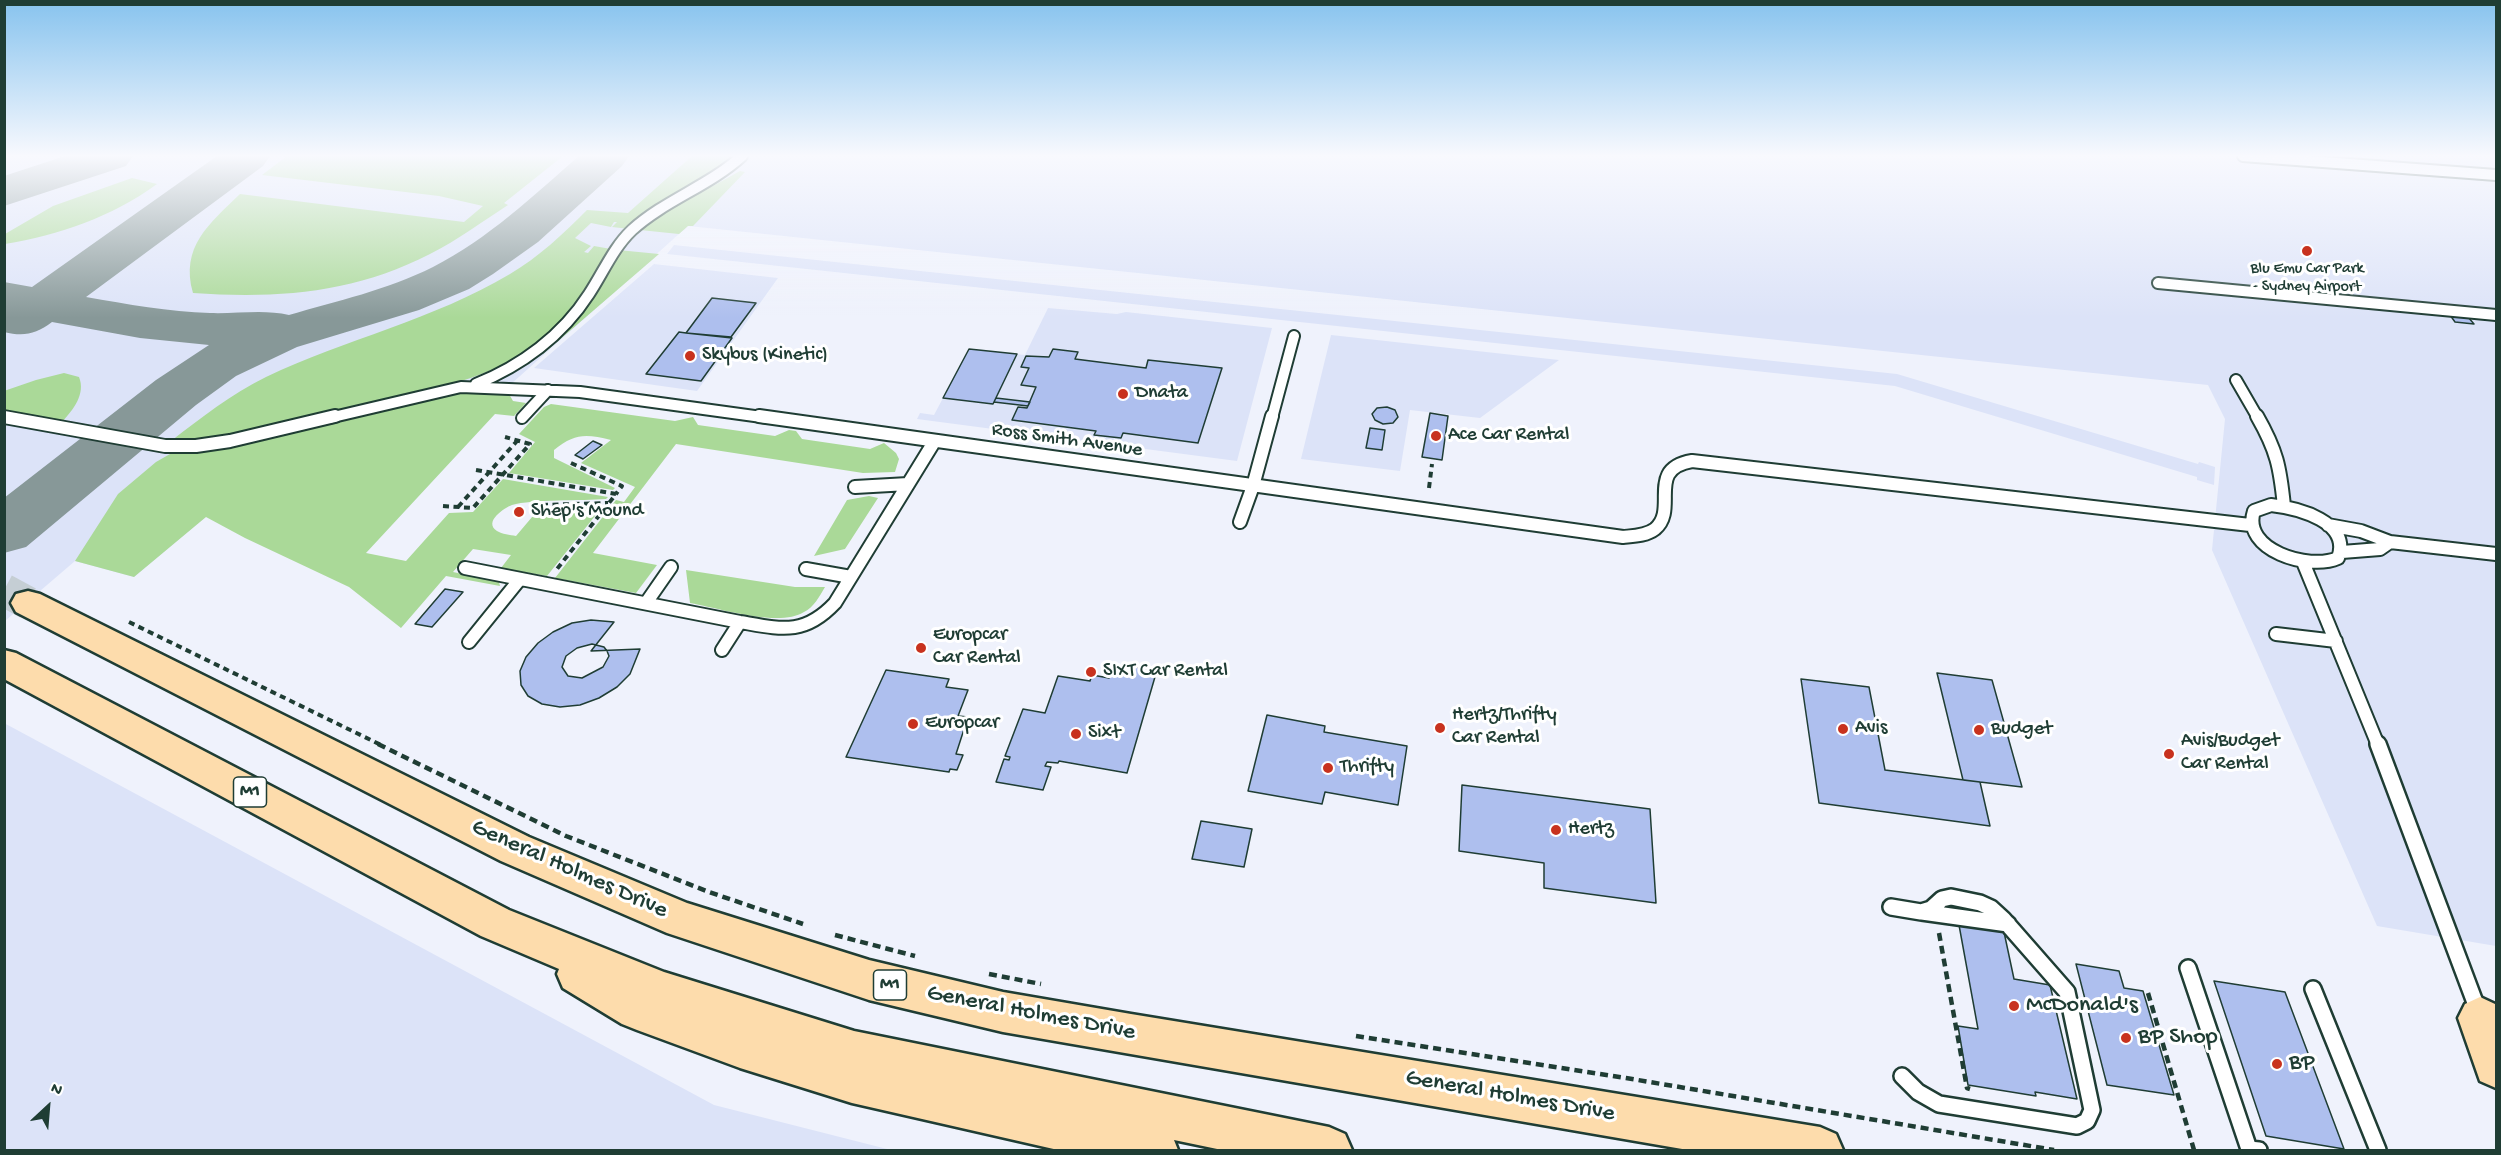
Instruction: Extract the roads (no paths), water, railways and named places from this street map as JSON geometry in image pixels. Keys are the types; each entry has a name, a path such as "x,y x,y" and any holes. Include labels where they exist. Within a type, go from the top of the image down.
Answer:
{"highway":[{"name":"General Holmes Drive","path":"28,603 515,849 681,920 869,980 1003,1012 1131,1035 1820,1150"},
{"name":"M1","path":"4,663 495,923 663,991 854,1052 1329,1150"},
{"path":"495,923 638,1010 740,1047 852,1081 1155,1150"},
{"path":"2488,1033 2496,1066"}],"lane":[{"path":"4,417 180,447 230,441 442,390 469,386 505,370 549,339 577,311 615,250 631,231 659,210"},
{"path":"2158,284 2496,315"},
{"path":"1240,522 1253,486 1294,336"},
{"path":"2236,380 2273,444 2280,466 2284,506"},
{"name":"Ross Smith Avenue","path":"469,386 548,390 670,404 1623,537 1639,537 1656,528 1663,516 1667,478 1672,468 1692,461 2250,525"},
{"path":"522,418 548,390"},
{"path":"465,567 740,622 781,628 803,628 822,618 851,577 934,442"},
{"path":"855,487 908,484"},
{"path":"2284,506 2315,516 2328,525 2338,535 2342,544 2342,552 2338,558 2329,562 2303,562 2274,551 2263,543 2250,525 2253,511 2261,507 2284,506"},
{"path":"2328,525 2361,531 2390,542 2496,554"},
{"path":"2342,552 2380,549 2390,542"},
{"path":"2303,562 2376,739 2488,1033"},
{"path":"646,603 671,567"},
{"path":"806,569 851,577"},
{"path":"469,642 520,579"},
{"path":"722,650 740,622"},
{"path":"2276,634 2336,641"},
{"path":"1891,907 1921,912 1931,909 1942,898 1951,897 1980,903 1991,908 2008,924 2067,992 2093,1106 2090,1119 2077,1126 1939,1104 1918,1092 1902,1076"},
{"path":"2188,968 2249,1149 2259,1150"},
{"path":"2313,989 2378,1150"}],"tunnel":[{"path":"4,590 28,603"}],"place":[{"name":"Blu Emu Car Park - Sydney Airport","path":"2307,251"},
{"name":"Skybus (Kinetic)","path":"690,356"},
{"name":"Dnata","path":"1123,394"},
{"name":"Ace Car Rental","path":"1436,436"},
{"name":"Shep's Mound","path":"519,512"},
{"name":"Europcar Car Rental","path":"921,648"},
{"name":"SIXT Car Rental","path":"1091,672"},
{"name":"Europcar","path":"913,724"},
{"name":"Hertz/Thrifty Car Rental","path":"1440,728"},
{"name":"Avis","path":"1843,729"},
{"name":"Budget","path":"1979,730"},
{"name":"Sixt","path":"1076,734"},
{"name":"Avis/Budget Car Rental","path":"2169,754"},
{"name":"Thrifty","path":"1328,768"},
{"name":"Hertz","path":"1556,830"},
{"name":"McDonald's","path":"2014,1006"},
{"name":"BP Shop","path":"2126,1038"},
{"name":"BP","path":"2277,1064"}]}
